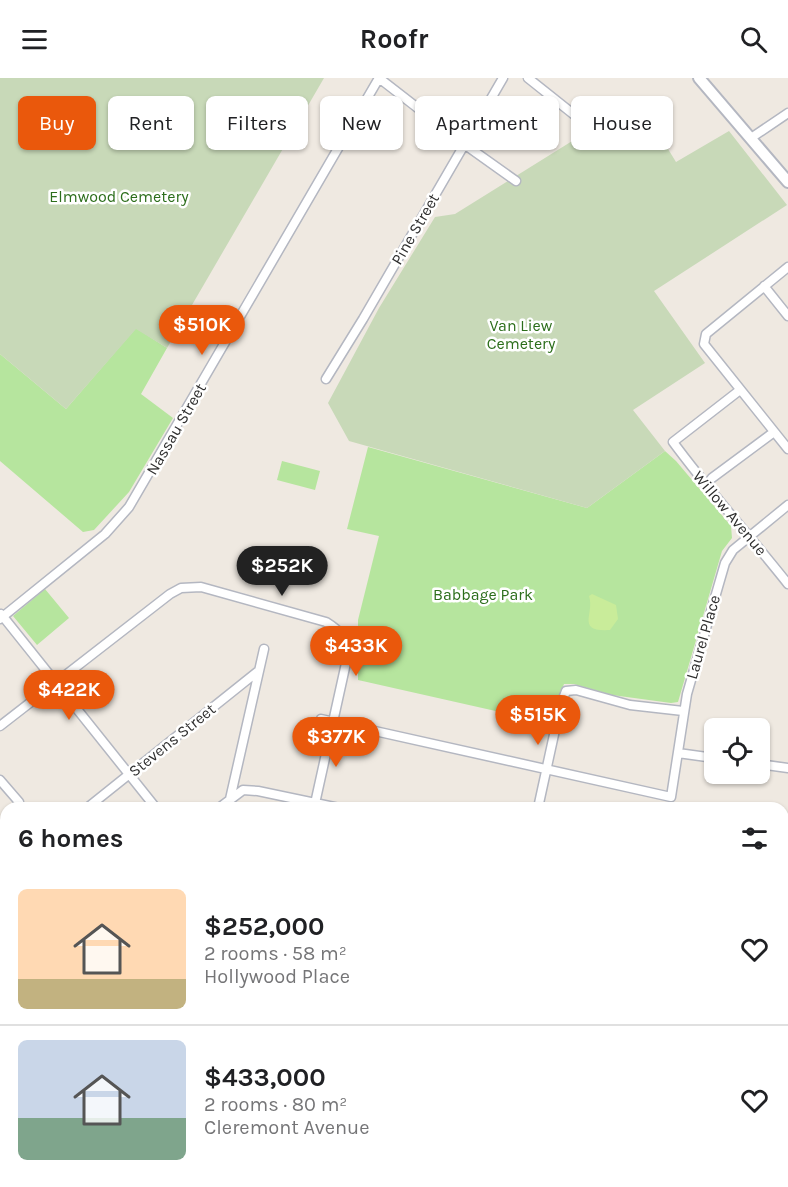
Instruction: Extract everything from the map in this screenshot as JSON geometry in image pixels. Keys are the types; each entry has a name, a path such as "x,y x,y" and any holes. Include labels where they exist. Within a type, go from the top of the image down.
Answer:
{"street":[{"path":"379,78 415,106"},
{"name":"Nassau Street","path":"1,616 105,534 129,507 379,78"},
{"name":"Pine Street","path":"492,96 503,78"},
{"path":"528,78 571,112"},
{"path":"699,78 788,182"},
{"path":"751,138 788,113"},
{"name":"Pine Street","path":"326,380 461,150"},
{"path":"472,150 516,181"},
{"path":"788,267 706,334 704,344 788,449"},
{"path":"764,286 788,316"},
{"name":"Willow Avenue","path":"740,390 673,442 788,584"},
{"path":"712,478 774,432"},
{"name":"Laurel Place","path":"546,770 671,797 683,711 725,563 733,550 788,505"},
{"path":"0,726 170,594 181,588 201,586 326,622 347,642 348,654 316,802"},
{"path":"1,616 151,802"},
{"path":"230,802 257,672 264,649"},
{"name":"Stevens Street","path":"95,802 257,672"},
{"path":"538,802 560,707 566,691 576,690 630,705 683,711"},
{"path":"321,719 546,770"},
{"path":"678,753 704,757"},
{"path":"770,766 788,768"},
{"path":"0,780 19,802"},
{"path":"227,802 243,790 258,790 301,802"}],"green space":[{"name":"Elmwood Cemetery","path":"0,78 324,78 308,106 308,96 206,96 206,150 282,150 167,348 136,329 66,409 0,354"},
{"name":"Van Liew Cemetery","path":"729,131 787,205 654,291 705,363 633,410 665,451 587,508 349,441 328,403 379,308 435,217 455,214 571,142 571,150 669,150 676,162"},
{"path":"136,328 167,348 141,394 173,418 129,492 94,530 83,532 0,461 0,354 66,409"},
{"name":"Babbage Park","path":"368,447 587,508 665,451 731,526 732,538 722,551 678,702 612,695 574,684 564,684 549,723 358,680 358,620 379,536 347,529"},
{"path":"282,461 320,471 315,490 277,480"},
{"path":"45,589 69,618 37,645 13,616"},
{"path":"592,594 616,605 618,619 610,630 599,630 590,625 589,596"}]}
